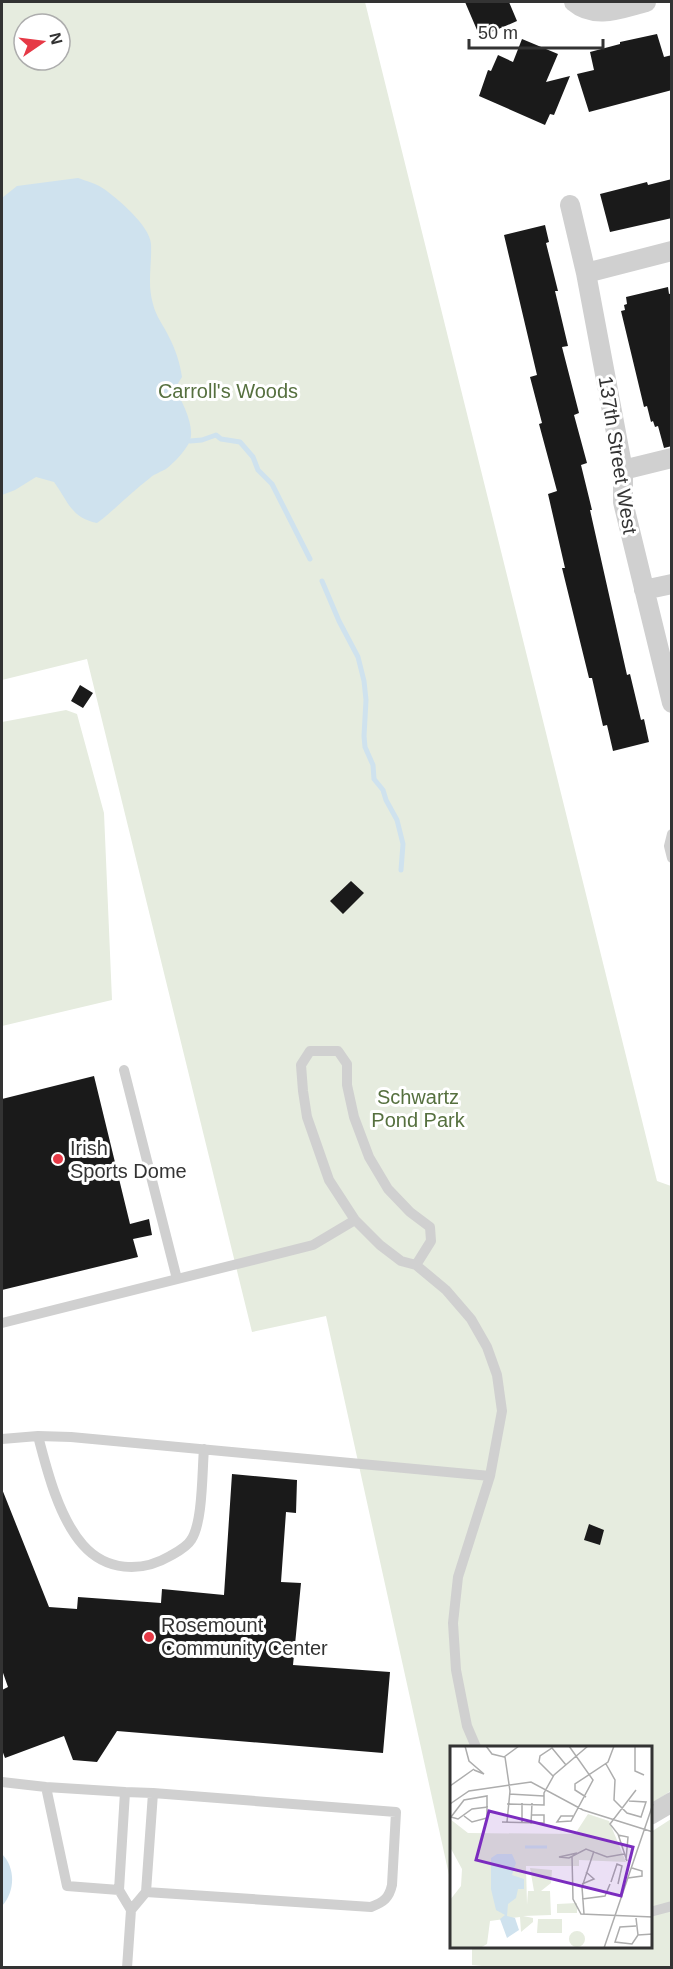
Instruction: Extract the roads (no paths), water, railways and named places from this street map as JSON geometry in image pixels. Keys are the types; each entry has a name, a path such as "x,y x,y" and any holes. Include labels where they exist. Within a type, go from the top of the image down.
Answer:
{"street":[{"path":"576,4 594,12 609,11 646,2"},
{"name":"137th Street West","path":"570,205 586,273 623,470 622,502 672,703"},
{"path":"586,273 672,251"},
{"path":"623,470 672,458"},
{"path":"644,590 672,584"},
{"path":"652,1814 672,1802"}],"lane":[{"path":"672,834 669,846 672,858"},
{"path":"416,1265 430,1241 430,1227 410,1212 388,1189 369,1157 354,1117 347,1085 347,1064 338,1051 310,1051 301,1065 307,1118 329,1180 355,1220 380,1245 401,1261 416,1265 446,1290 471,1319 487,1347 497,1375 502,1411 490,1476 458,1577 453,1623 456,1670 467,1726 476,1746"},
{"path":"124,1070 177,1279"},
{"path":"2,1323 313,1245 355,1220"},
{"path":"2,1439 38,1436 490,1476"},
{"path":"38,1436 56,1494 70,1526 82,1544 95,1557 110,1564 132,1568 148,1566 165,1559 179,1551 192,1539 200,1504 204,1449"},
{"path":"2,1782 396,1812 392,1885 389,1896 382,1903 371,1907 146,1892"},
{"path":"46,1787 67,1886 119,1890"},
{"path":"125,1792 119,1890 131,1910 127,1968"},
{"path":"131,1910 146,1892 153,1792"},
{"path":"652,1912 672,1906"}],"water":[{"path":"78,178 98,185 117,199 139,221 149,237 151,297 177,357 182,377 175,388 191,428 190,441 176,460 166,469 153,475 97,523 88,521 76,513 54,482 36,477 2,495 2,198 17,186"},
{"path":"2,1854 10,1866 12,1880 9,1894 2,1906"}],"waterway":[{"path":"190,441 216,435 221,439 240,442 253,457 258,470 272,484 310,559"},
{"path":"322,581 358,657 366,700 365,747 373,765 374,779 383,790 397,820 403,844 401,870"}],"place":[{"name":"Irish Sports Dome","path":"58,1159"},
{"name":"Rosemount Community Center","path":"149,1637"}],"park label":[{"name":"Carroll's Woods","path":"228,391"},
{"name":"Schwartz Pond Park","path":"418,1108"}]}
